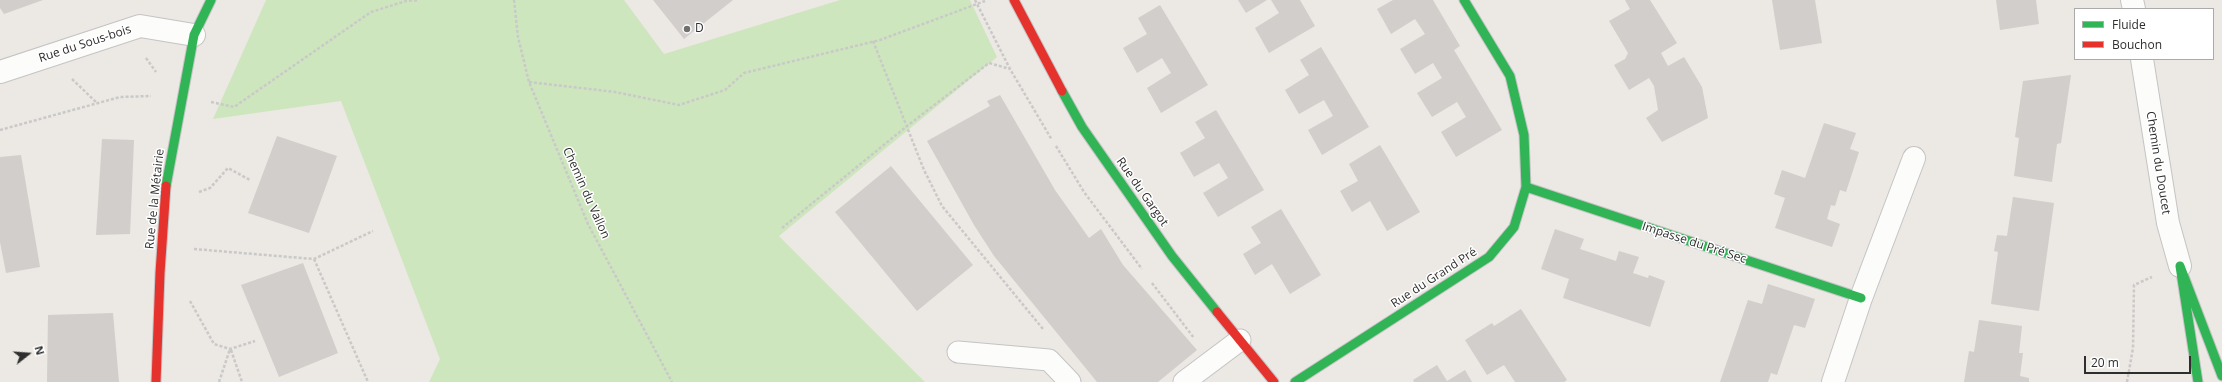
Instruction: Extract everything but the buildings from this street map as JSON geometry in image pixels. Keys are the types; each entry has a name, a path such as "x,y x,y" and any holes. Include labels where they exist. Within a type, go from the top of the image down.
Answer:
{"street":[{"name":"Rue de la Métairie","path":"156,382 160,273 167,175 194,35 212,0"},
{"name":"Rue du Gargot","path":"1014,0 1082,127 1172,256 1274,382"},
{"name":"Rue du Grand Pré","path":"1295,382 1489,257 1514,227 1526,188 1524,135 1510,76 1464,0"},
{"name":"Rue du Sous-bois","path":"0,72 140,26 194,35"},
{"name":"Chemin du Doucet","path":"2142,60 2168,223 2180,266 2222,376"},
{"path":"1833,382 1861,298 1914,158"},
{"name":"Impasse du Pré Sec","path":"1526,188 1861,298"},
{"name":"Chemin du Doucet","path":"2180,266 2198,382"}],"lane":[{"path":"1184,382 1240,340"},
{"path":"958,352 1049,360 1070,382"}],"path":[{"name":"Chemin du Vallon","path":"514,0 518,37 529,82 588,224 672,382"},
{"path":"529,82 615,92 679,105 725,90 744,73 873,41 987,0"},
{"path":"873,41 924,170 942,206 1047,334"},
{"path":"782,228 907,126 989,63 1010,69"},
{"path":"199,192 210,188 228,168 250,180"},
{"path":"194,249 314,259 373,231"},
{"path":"314,259 368,382"},
{"path":"2127,382 2133,348 2134,285 2180,266"},
{"path":"189,299 214,344 230,349 254,341"},
{"path":"219,382 230,349"},
{"path":"230,349 242,382"}],"green space":[{"path":"266,0 624,0 664,54 840,0 970,0 997,57 779,236 925,382 429,382 440,359 341,101 213,119"}],"traffic: fast":[{"path":"166,186 194,35 211,0"},
{"path":"1295,382 1489,257 1514,227 1526,187 1524,135 1510,76 1464,0"},
{"path":"1062,91 1082,127 1172,256 1217,312"},
{"path":"1526,187 1861,298"},
{"path":"2198,382 2180,266 2222,376"}],"traffic: jam":[{"path":"1014,0 1062,91"},
{"path":"156,382 160,273 166,186"},
{"path":"1217,312 1274,382"}],"place":[{"name":"D","path":"687,29"}]}
